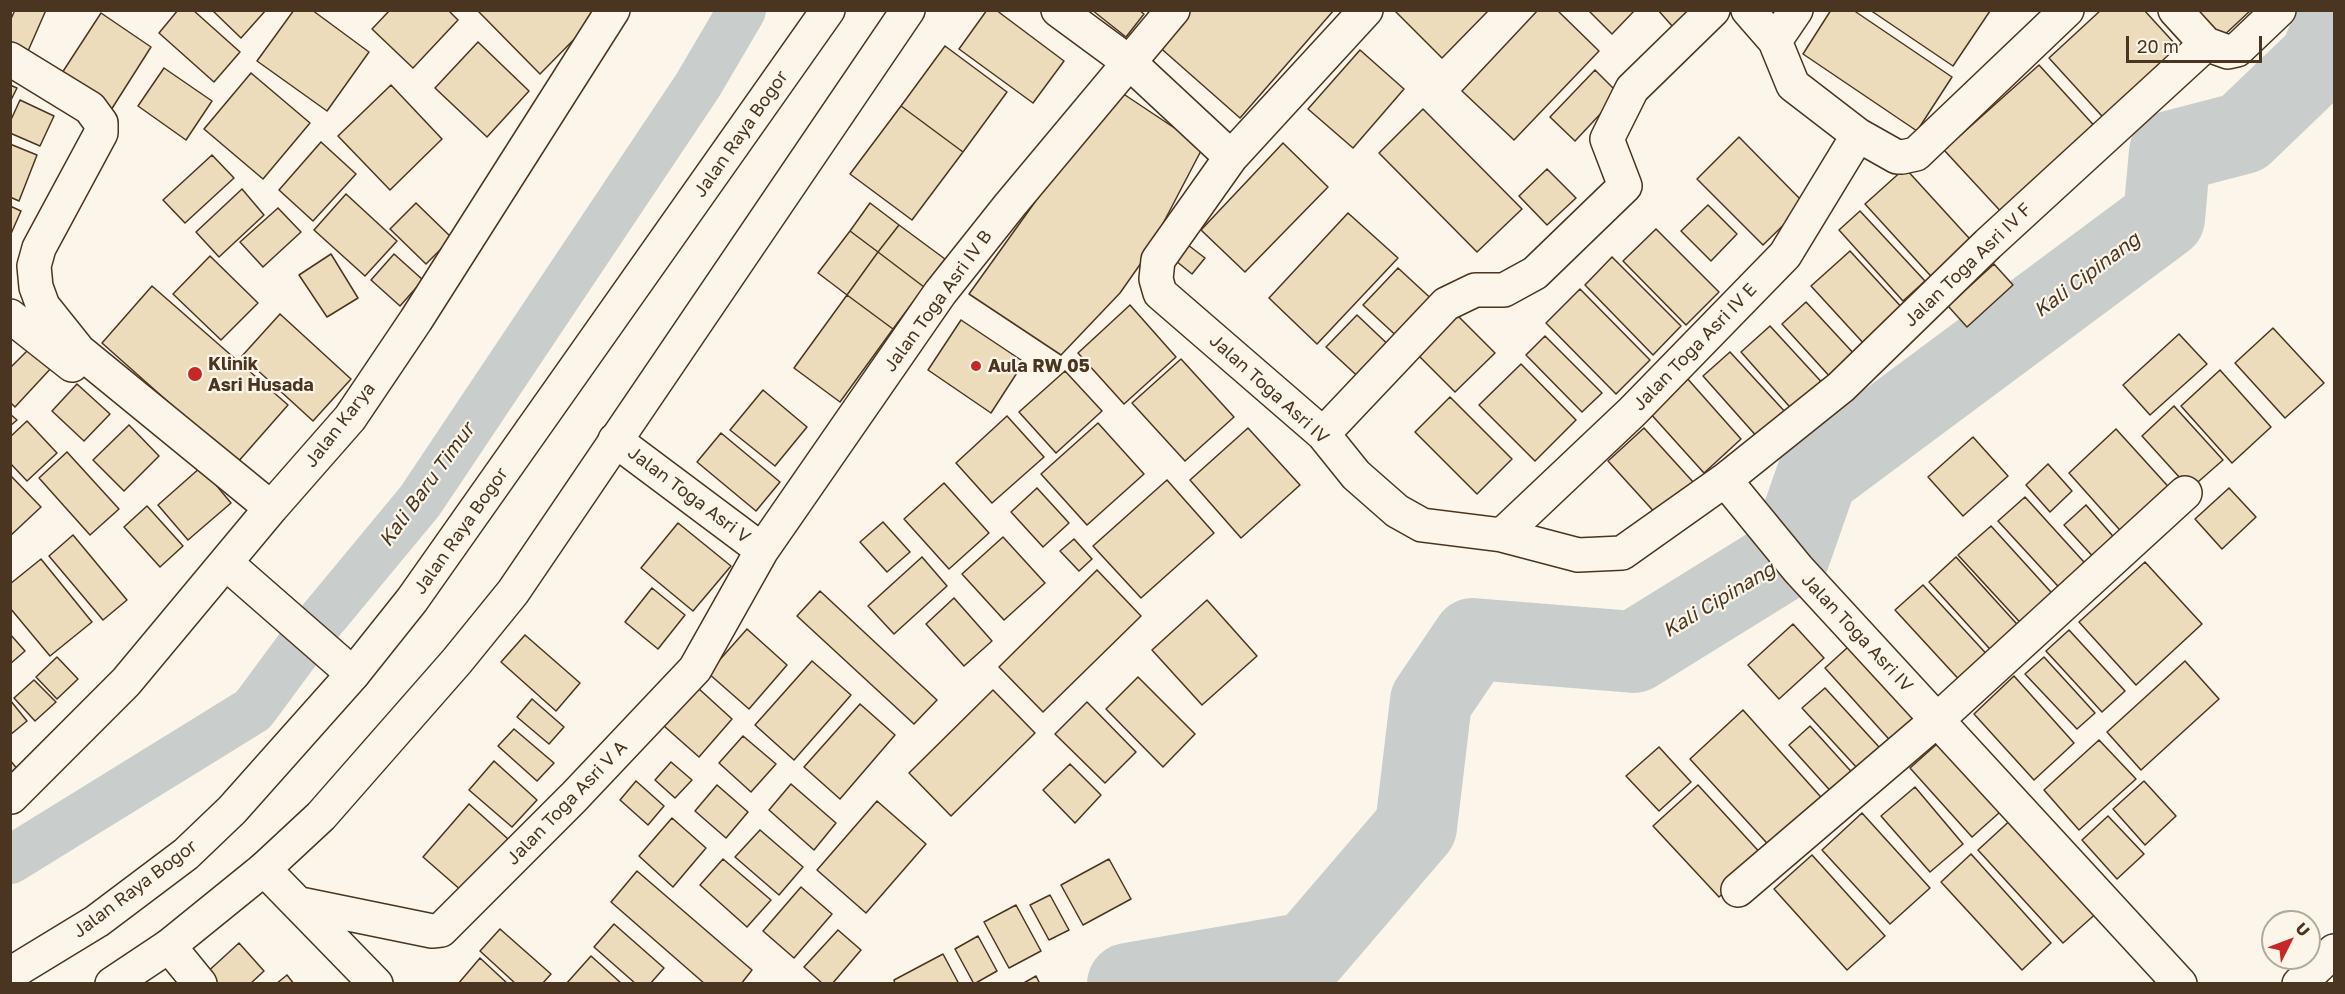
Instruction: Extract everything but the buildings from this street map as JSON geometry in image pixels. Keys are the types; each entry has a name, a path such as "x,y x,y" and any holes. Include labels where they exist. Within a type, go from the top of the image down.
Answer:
{"main road":[{"name":"Jalan Karya","path":"11,797 126,682 271,508 350,418 416,320 613,10"},
{"name":"Jalan Raya Bogor","path":"10,974 97,921 186,854 232,810 344,667 412,600 828,10"},
{"path":"112,984 170,946 264,869 321,816 457,661 513,592 908,10"},
{"path":"1058,10 1130,63 1231,157"},
{"name":"Jalan Toga Asri IV B","path":"762,550 940,293 1010,205 1173,10"},
{"name":"Jalan Toga Asri IV","path":"1366,10 1231,157 1158,260 1156,279 1160,292 1323,434 1356,475 1407,518 1434,528 1502,535 1578,555 1622,553 1725,480 1798,569 2180,984"},
{"path":"1323,434 1446,304 1475,290 1504,290 1535,273 1625,186 1607,139 1632,89 1713,10"},
{"path":"1748,10 1775,41 1793,85 1858,135 1897,157 1916,154 2067,10"},
{"path":"1775,41 1796,10"},
{"path":"2175,10 2206,45 2228,52 2237,50 2279,10"},
{"name":"Jalan Toga Asri IV F","path":"1725,480 1840,387 1988,244 2206,45"},
{"path":"10,59 90,108 101,123 101,133 39,249 34,266 36,287 48,312 79,351 271,508"},
{"name":"Jalan Toga Asri IV E","path":"1502,535 1632,412 1785,255 1858,135"},
{"path":"10,316 94,382 103,382 112,378"},
{"name":"Jalan Toga Asri V","path":"615,440 762,550"},
{"path":"1738,890 1938,720 2186,493"},
{"name":"Jalan Toga Asri V A","path":"300,903 432,931 445,928 574,797 695,669 762,550"},
{"path":"226,563 344,667"},
{"path":"264,869 300,903 376,984"},
{"path":"170,946 200,984"},
{"path":"2299,984 2334,951"}],"waterway":[{"name":"Kali Baru Timur","path":"10,860 253,710 304,641 420,501 698,85 742,10"},
{"name":"Kali Cipinang","path":"1128,984 1308,953 1416,827 1431,701 1473,639 1634,652 1789,556 1817,476 2164,218 2170,152 2243,133 2320,59 2334,26"}],"place":[{"name":"Aula RW 05","path":"976,366"},
{"name":"Klinik Asri Husada","path":"195,374"}]}
